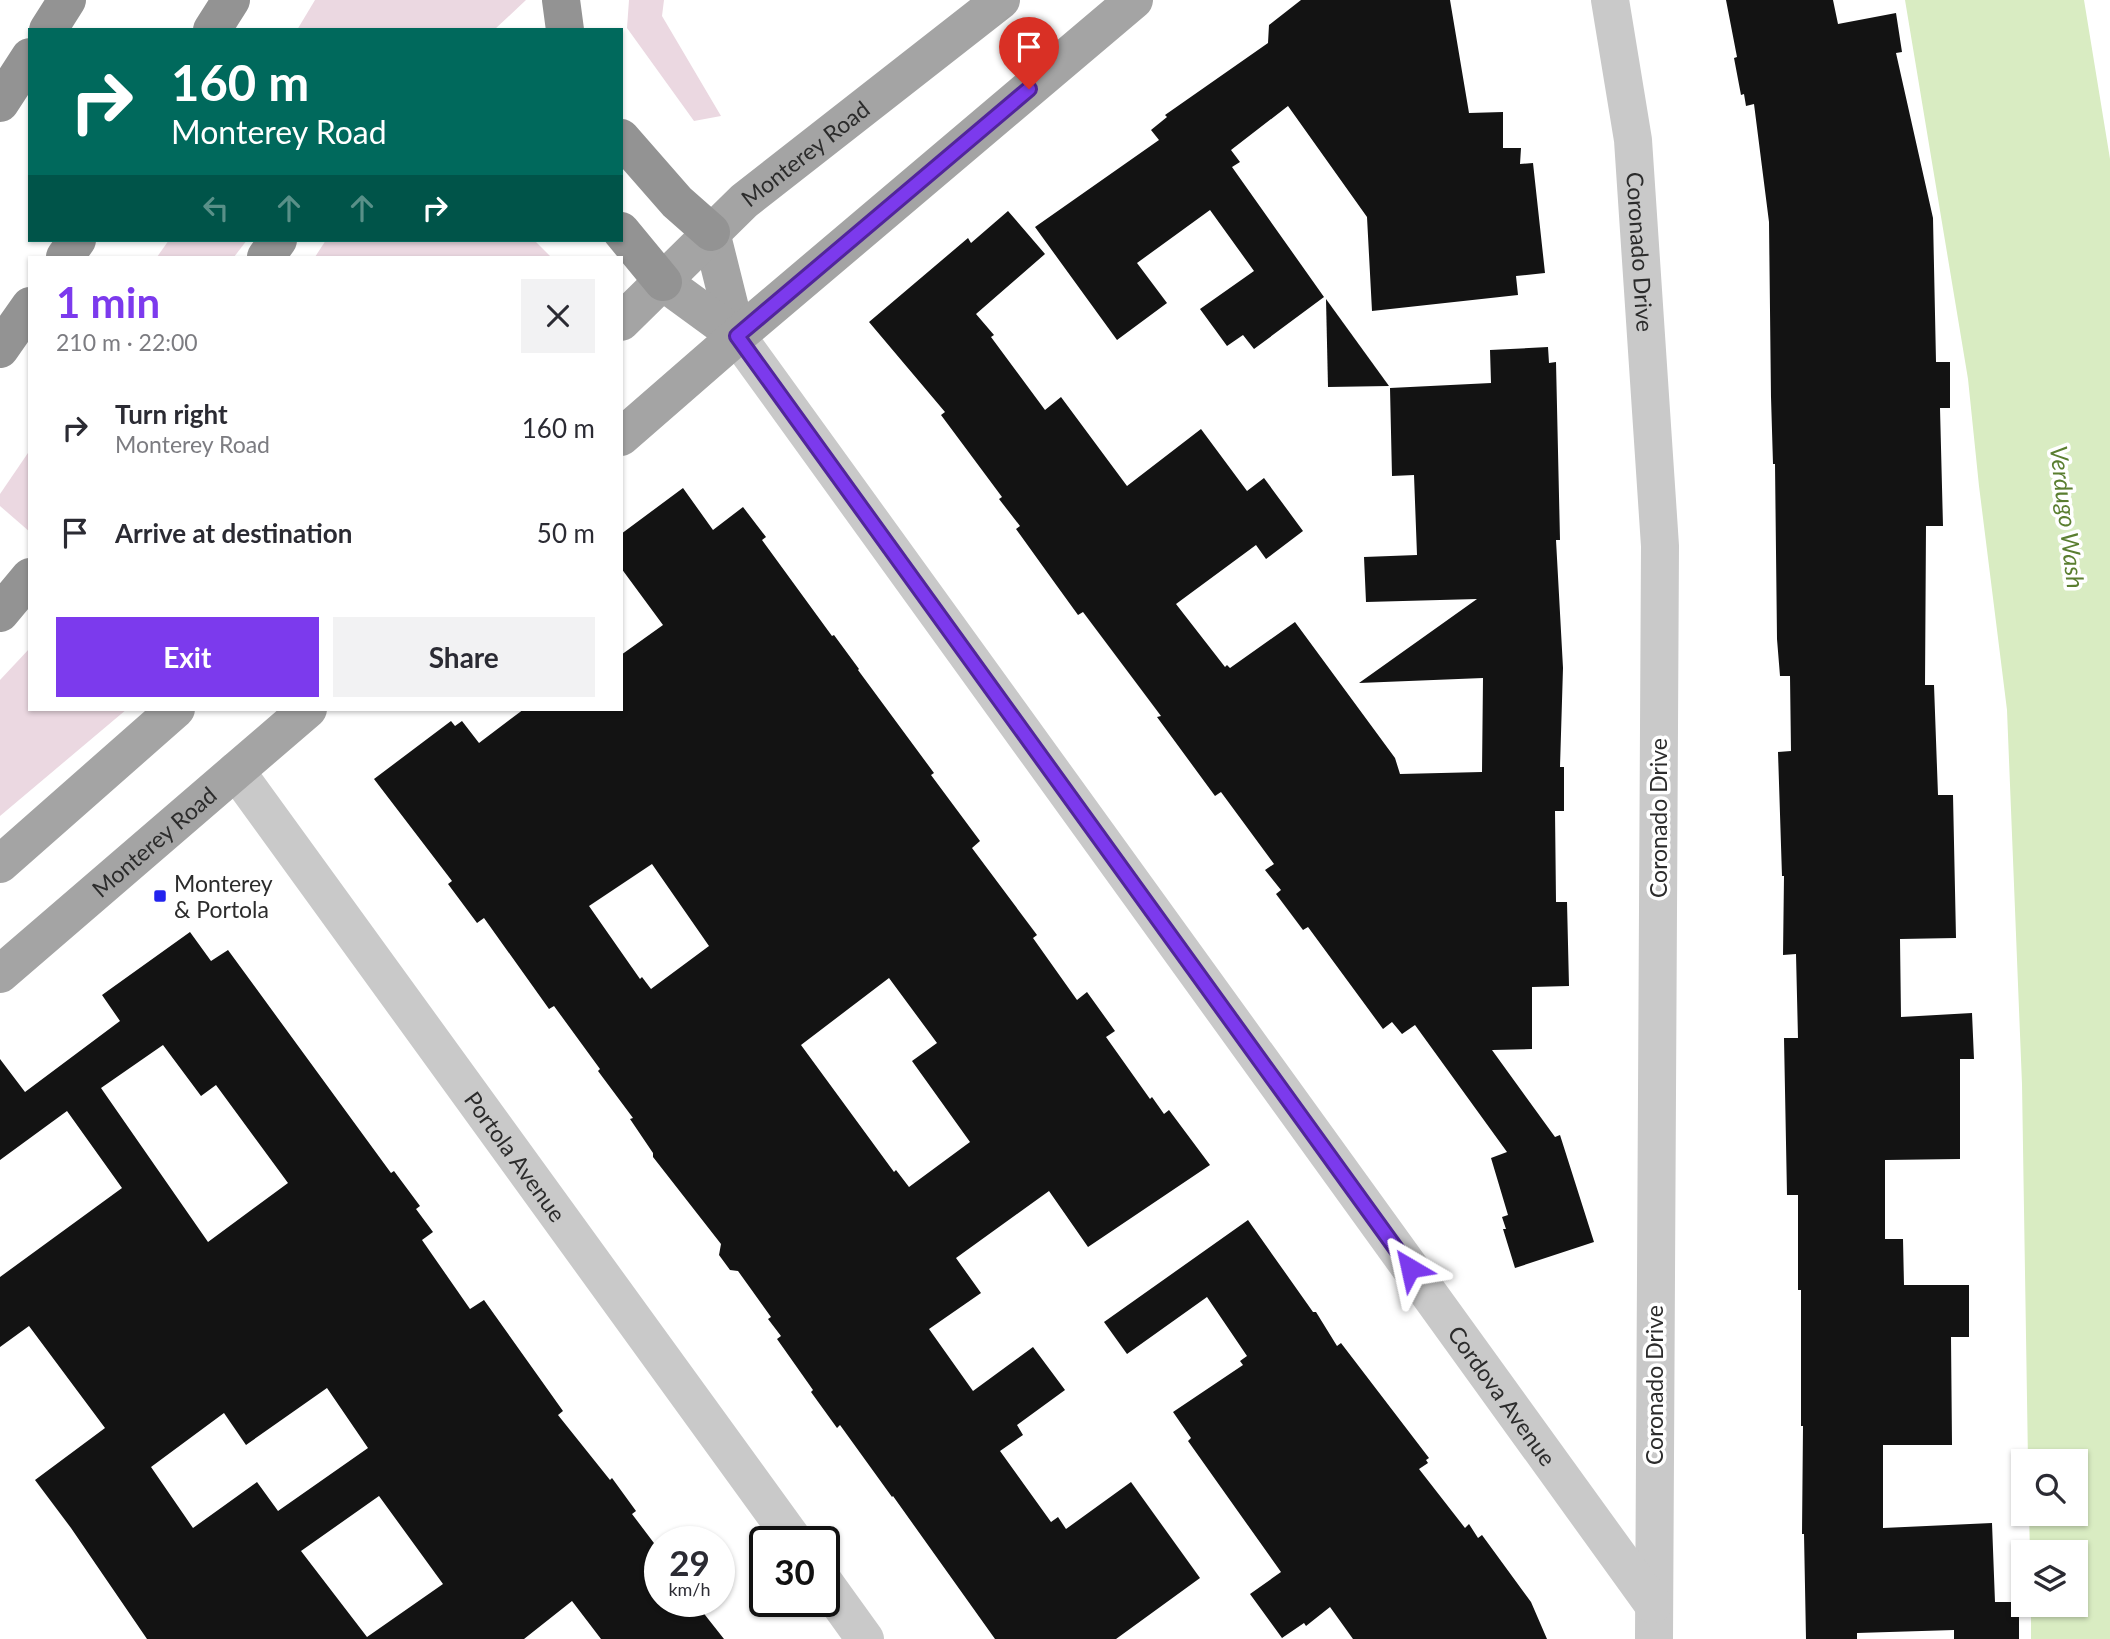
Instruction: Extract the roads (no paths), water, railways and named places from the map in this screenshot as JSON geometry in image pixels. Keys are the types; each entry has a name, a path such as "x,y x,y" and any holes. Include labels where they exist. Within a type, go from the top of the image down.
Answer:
{"highway":[{"path":"49,28 67,0"},
{"path":"213,28 231,0"},
{"path":"561,0 565,28"},
{"path":"0,103 28,60"},
{"path":"623,140 677,202 711,232"},
{"path":"623,233 663,282"},
{"path":"0,349 28,309"},
{"path":"0,613 28,579"}],"main road":[{"name":"Monterey Road","path":"623,320 744,201 1001,0"},
{"path":"623,435 1134,0"},
{"path":"711,232 737,336"},
{"path":"663,282 737,336"},
{"path":"0,864 174,711"},
{"name":"Monterey Road","path":"0,974 306,711"}],"street":[{"name":"Coronado Drive","path":"1609,0 1633,141 1660,546 1653,1621"},
{"name":"Cordova Avenue","path":"737,336 1653,1621"},
{"name":"Portola Avenue","path":"236,771 783,1526"},
{"path":"840,1604 866,1639"}],"water":[{"name":"Verdugo Wash","path":"1905,0 2084,0 2110,159 2110,1639 2031,1639 2031,1617 2088,1617 2088,1540 2030,1540 2029,1526 2088,1526 2088,1449 2028,1449 2022,1084 2007,710 1968,379"}],"place":[{"name":"Monterey & Portola","path":"160,896"}]}
